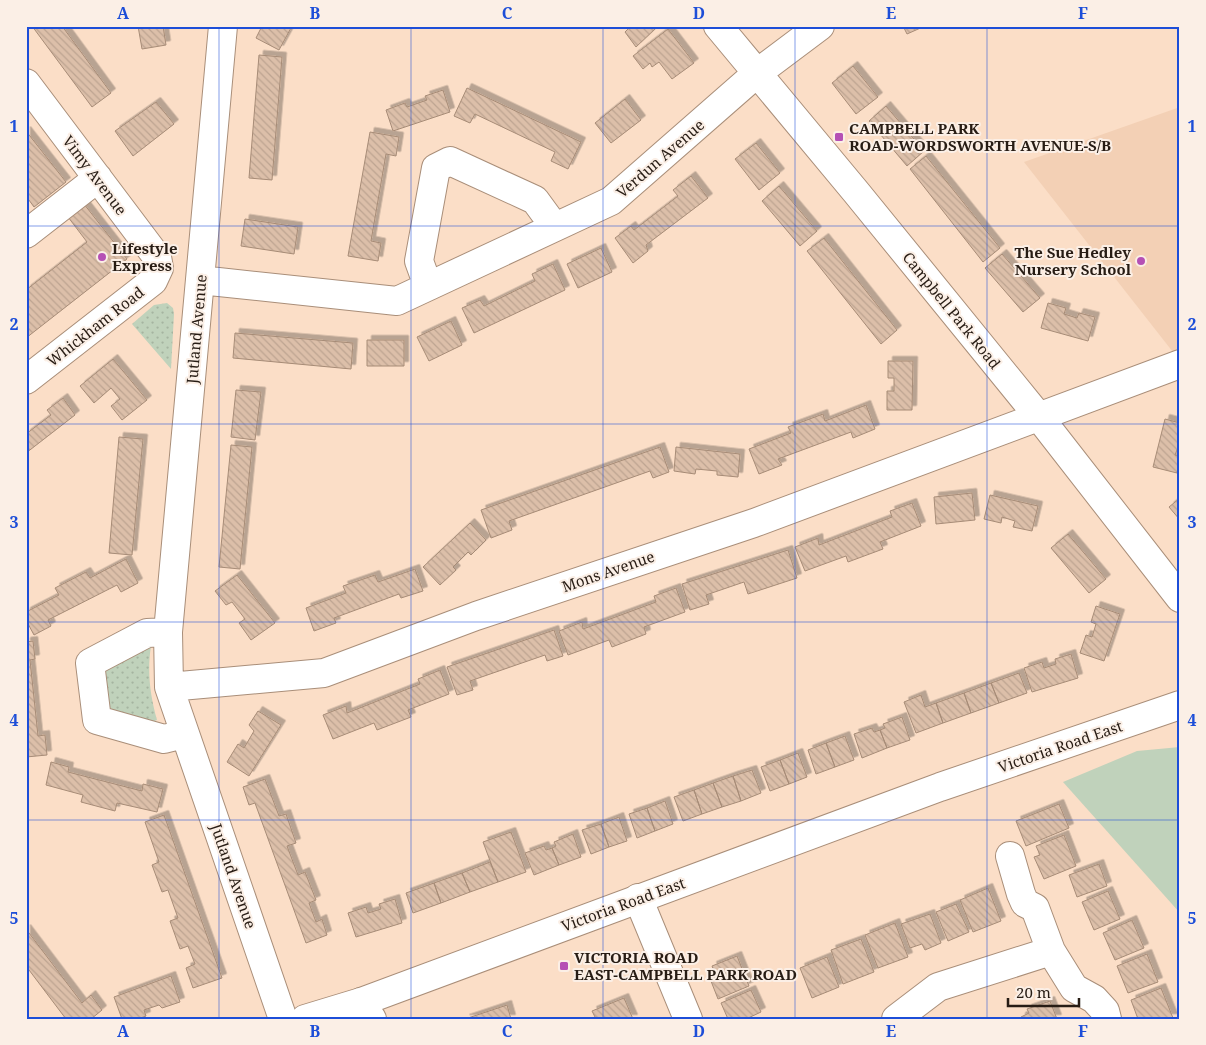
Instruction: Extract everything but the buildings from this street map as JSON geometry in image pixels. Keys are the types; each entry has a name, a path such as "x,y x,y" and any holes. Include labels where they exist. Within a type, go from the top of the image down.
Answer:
{"street":[{"name":"Jutland Avenue","path":"223,26 168,632 169,687 283,1019"},
{"name":"Campbell Park Road","path":"718,26 1039,417 1180,598"},
{"name":"Verdun Avenue","path":"159,268 200,277 397,300 611,201 756,74 820,26"},
{"name":"Vimy Avenue","path":"26,83 158,257 159,268"},
{"path":"428,286 419,261 436,168 450,161 535,200 554,226"},
{"path":"26,234 98,178"},
{"name":"Whickham Road","path":"26,380 153,282 159,268"},
{"name":"Mons Avenue","path":"169,687 324,673 476,616 754,522 1180,364"},
{"path":"168,632 147,633 90,662 97,720 164,738 184,734"},
{"name":"Victoria Road East","path":"305,1019 366,1010 638,898 940,787 1180,705"},
{"name":"Victoria Road East","path":"940,787 1180,724"},
{"path":"1010,856 1021,894 1025,903 1035,908 1051,950 1074,988 1094,999 1105,1011 1107,1019"},
{"path":"638,898 688,1019"},
{"path":"896,1019 938,987 1051,950"}],"shaded area":[{"name":"The Sue Hedley Nursery School","path":"1180,107 1180,361 1024,162"}],"green space":[{"path":"167,303 173,308 174,314 171,369 132,324 154,305"},
{"path":"151,646 150,683 157,720 152,722 115,712 107,705 104,674 109,666"},
{"path":"1180,747 1180,913 1063,782 1137,751"}],"place":[{"name":"CAMPBELL PARK ROAD-WORDSWORTH AVENUE-S/B","path":"839,137"},
{"name":"Lifestyle Express","path":"102,257"},
{"name":"The Sue Hedley Nursery School","path":"1141,261"},
{"name":"VICTORIA ROAD EAST-CAMPBELL PARK ROAD","path":"564,966"}]}
